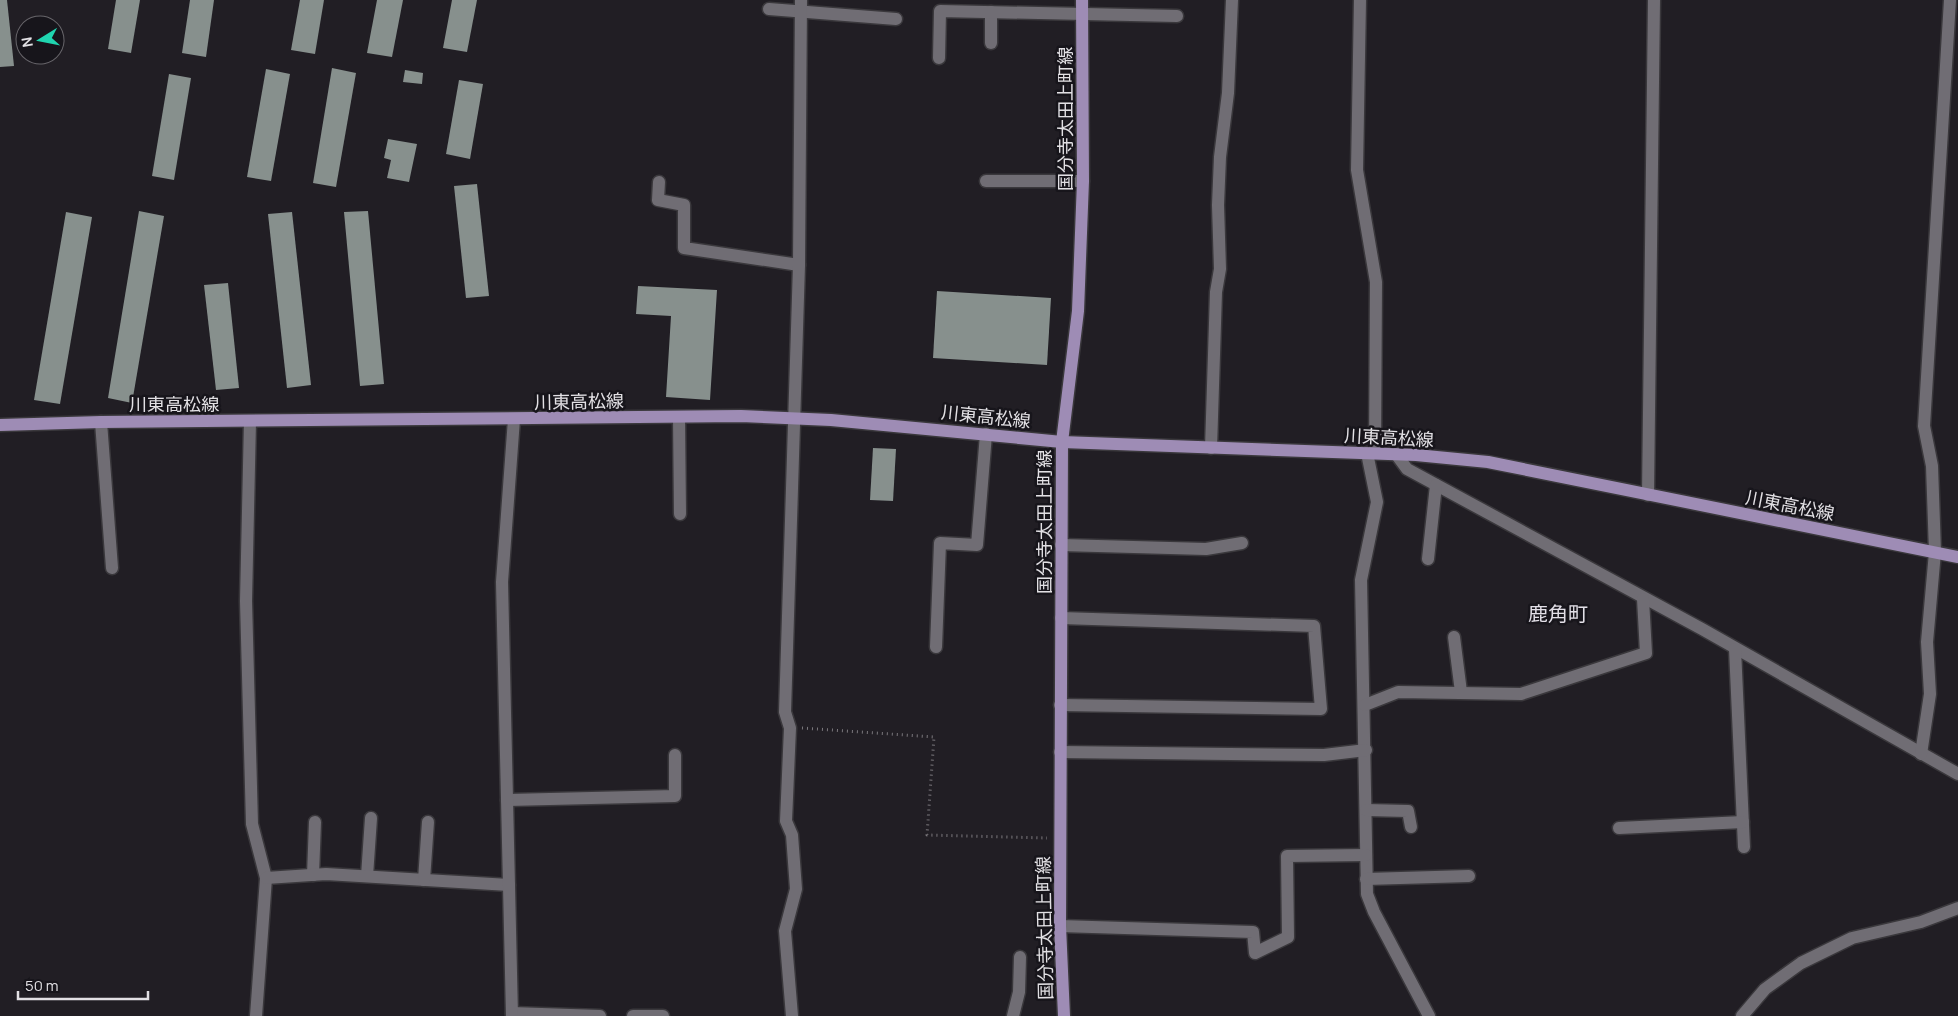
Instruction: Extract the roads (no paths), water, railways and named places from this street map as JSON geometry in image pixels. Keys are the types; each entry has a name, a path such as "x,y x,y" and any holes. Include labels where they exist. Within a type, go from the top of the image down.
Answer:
{"main road":[{"name":"国分寺太田上町線","path":"1064,1016 1060,926 1062,442 1078,311 1083,181 1082,0"},
{"name":"川東高松線","path":"0,425 100,422 679,417 795,418 1062,442 1396,454 1488,462 1958,557"}],"street":[{"path":"1211,448 1213,340 1216,292 1220,269 1218,196 1220,157 1228,93 1232,0"},
{"path":"1360,0 1357,170 1376,282 1371,453 1376,502 1361,580 1366,750 1367,894 1374,912 1430,1016"},
{"path":"1648,495 1654,0"},
{"path":"1921,754 1930,694 1927,642 1935,552 1932,466 1924,426 1950,0"},
{"path":"769,9 800,6 896,20"},
{"path":"792,1016 785,930 796,889 792,835 786,821 790,728 785,712 799,266 800,6"},
{"path":"939,58 940,11 1178,16"},
{"path":"991,12 991,43"},
{"path":"986,181 1083,181"},
{"path":"659,182 658,200 684,205 684,248 799,266"},
{"path":"679,417 680,514"},
{"path":"514,419 502,582 512,1014 600,1016"},
{"path":"250,421 246,601 252,824 266,878 256,1016"},
{"path":"100,422 112,568"},
{"path":"936,647 940,543 977,545 986,434"},
{"path":"1396,454 1407,469 1958,774"},
{"path":"1428,559 1436,485"},
{"path":"1061,545 1206,548 1242,543"},
{"path":"1365,705 1398,692 1521,694 1646,654 1643,599"},
{"path":"1060,705 1321,709 1314,626 1061,618"},
{"path":"1454,637 1461,692"},
{"path":"1735,649 1744,847"},
{"path":"1060,752 1324,755 1366,750"},
{"path":"507,800 675,796 675,755"},
{"path":"1366,810 1408,812 1411,827"},
{"path":"367,876 371,818"},
{"path":"313,875 315,822"},
{"path":"424,880 428,822"},
{"path":"1619,828 1743,822"},
{"path":"1060,926 1253,932 1255,953 1288,937 1287,856 1366,855"},
{"path":"266,878 313,875 367,876 509,885"},
{"path":"1366,879 1469,876"},
{"path":"1742,1016 1765,989 1801,963 1852,938 1922,922 1958,908"},
{"path":"1013,1016 1019,992 1020,957"},
{"path":"633,1016 663,1016"}],"district":[{"name":"鹿角町","path":"1558,613"}]}
